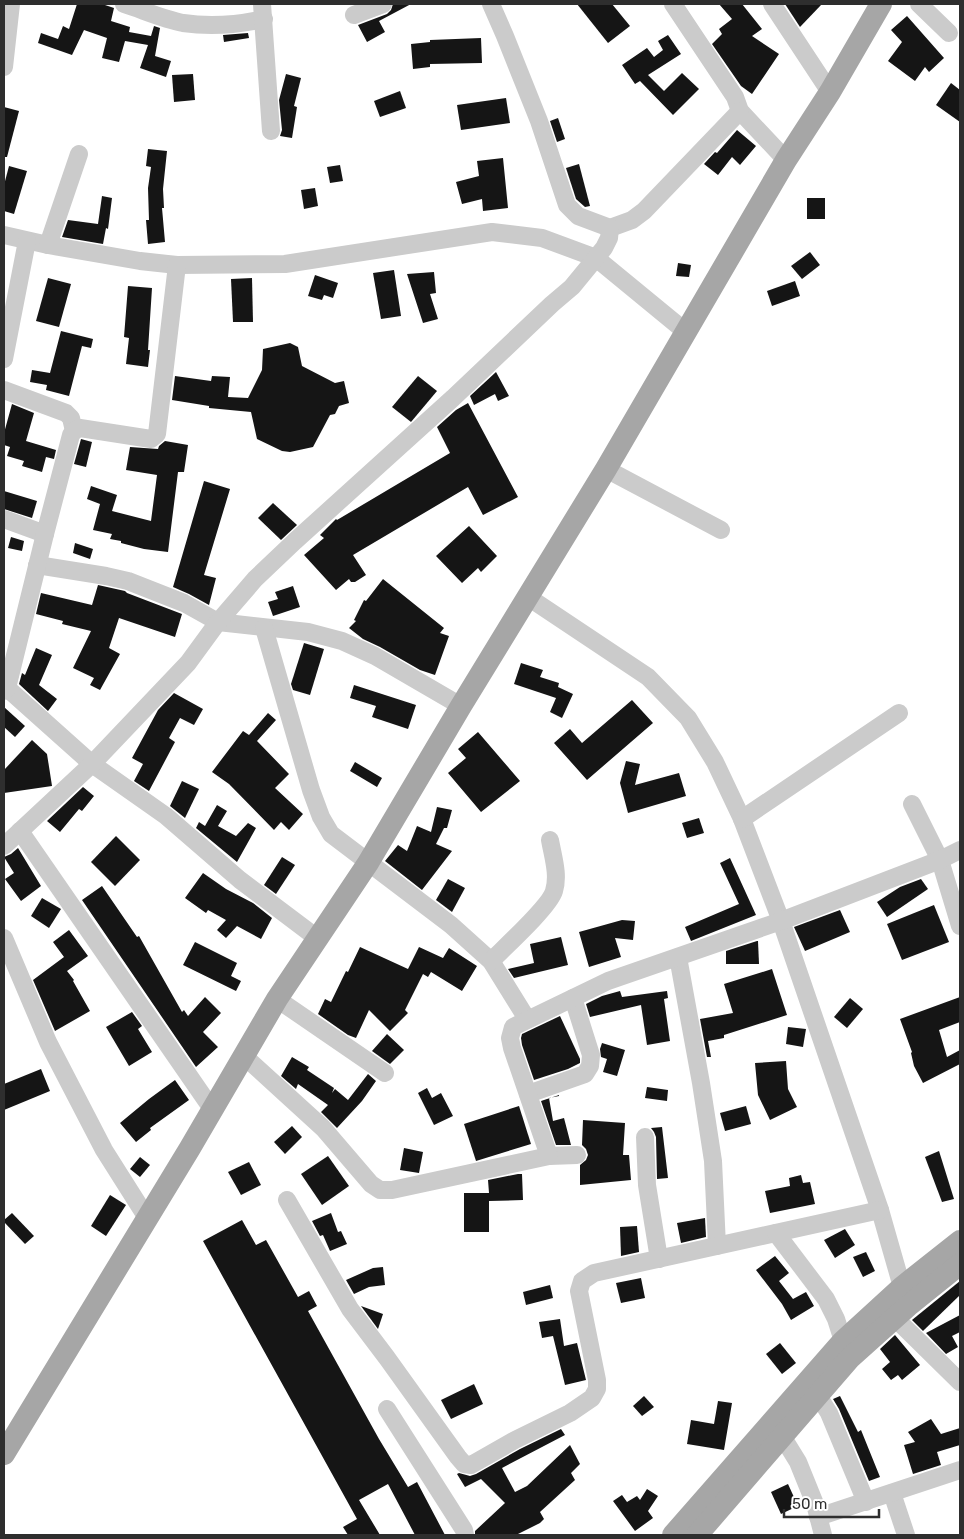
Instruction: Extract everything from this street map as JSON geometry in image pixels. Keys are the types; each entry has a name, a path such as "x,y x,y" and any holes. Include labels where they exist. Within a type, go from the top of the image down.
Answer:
{"main road":[{"path":"4,1454 277,999 368,863 461,706 606,469 786,160 830,92 881,4"},
{"path":"673,1535 844,1340 902,1287 960,1241"},
{"path":"697,1535 850,1358 908,1306 960,1264"}],"street":[{"path":"4,67 11,4"},
{"path":"124,4 182,22 206,25 246,23 263,11"},
{"path":"354,15 383,4"},
{"path":"491,4 539,121 567,205 578,216 610,228 632,220 644,211 740,111"},
{"path":"673,4 735,97 740,111 786,160"},
{"path":"772,4 830,92"},
{"path":"919,4 949,33"},
{"path":"263,11 271,131"},
{"path":"48,246 79,154"},
{"path":"4,846 92,764 188,663 218,622 268,566 572,287 604,248 610,238 610,228"},
{"path":"4,235 48,246 140,262 177,265 285,264 492,232 542,238 596,258 686,332"},
{"path":"4,359 27,241"},
{"path":"177,265 157,434 151,439 80,428 74,431 68,442 5,690 92,764 166,816 240,880 317,938"},
{"path":"4,390 66,413 71,418 74,431"},
{"path":"606,469 721,530"},
{"path":"4,519 44,534"},
{"path":"37,565 128,581 184,603 218,622 308,632 342,641 375,656 461,706"},
{"path":"528,597 648,677 688,718 715,762 742,818 781,921 880,1210 902,1287"},
{"path":"264,628 311,790 331,834 450,925 491,961 527,1020"},
{"path":"742,818 899,713"},
{"path":"912,804 940,860 960,926"},
{"path":"20,831 212,1108"},
{"path":"491,961 546,904 554,892 556,877 550,840"},
{"path":"549,1156 510,1038 513,1027 608,981 781,921 940,860 960,850"},
{"path":"4,938 48,1042 104,1150 147,1218"},
{"path":"678,956 713,1161 718,1246"},
{"path":"528,1094 585,1074 590,1066 591,1055 572,998"},
{"path":"277,999 385,1073"},
{"path":"244,1056 323,1128 371,1184 380,1190 392,1190 549,1156 577,1155"},
{"path":"645,1137 647,1184 659,1259"},
{"path":"287,1200 350,1309 458,1457 464,1464 471,1465 515,1440 570,1413 592,1398 597,1389 598,1380 579,1291 582,1281 594,1273 880,1210"},
{"path":"776,1233 826,1299 844,1340"},
{"path":"895,1318 960,1382"},
{"path":"810,1404 822,1402 829,1413 866,1502"},
{"path":"387,1409 464,1530 465,1535"},
{"path":"782,1436 798,1462 815,1504 823,1535"},
{"path":"818,1517 960,1470"},
{"path":"892,1493 906,1535"}],"building":[{"path":"77,4 102,4 114,8 111,21 130,27 129,32 151,36 154,26 160,28 155,56 171,61 166,77 140,68 148,45 125,41 119,62 102,58 107,38 84,30 72,55 38,43 41,33 58,39 63,26 69,29"},
{"path":"393,4 411,4 379,21 385,32 367,42 358,25 387,14"},
{"path":"577,4 612,4 630,26 608,43"},
{"path":"719,4 742,4 762,29 752,36 779,54 752,94 741,86 712,44 722,34 719,29 732,19"},
{"path":"785,4 822,4 800,27"},
{"path":"907,16 944,58 929,72 925,67 915,81 888,61 902,42 891,30"},
{"path":"248,33 249,38 224,42 223,35"},
{"path":"668,35 681,54 648,75 664,91 682,73 699,89 673,115 640,81 635,84 622,65 647,48 654,57 663,50 658,41"},
{"path":"481,38 482,63 430,64 430,67 413,69 411,44 430,42 430,40"},
{"path":"193,74 195,100 174,102 172,75"},
{"path":"286,74 301,78 294,106 297,107 292,138 280,136 282,130 279,100"},
{"path":"951,83 960,90 960,122 936,105"},
{"path":"400,91 406,108 380,117 374,101"},
{"path":"506,98 510,123 461,130 457,105"},
{"path":"4,107 19,111 7,157 4,157"},
{"path":"558,118 565,139 557,142 550,121"},
{"path":"737,130 756,146 740,165 732,157 718,175 704,164 715,152 717,153"},
{"path":"148,149 167,151 163,189 164,208 162,208 165,242 148,244 146,220 149,220 148,188 151,167 146,166"},
{"path":"503,158 508,208 483,211 482,199 462,204 456,182 479,176 477,161"},
{"path":"579,164 590,206 585,207 576,199 566,168"},
{"path":"340,165 343,181 330,183 327,167"},
{"path":"9,166 27,171 14,214 4,211 4,185"},
{"path":"315,188 318,206 304,209 301,190"},
{"path":"102,196 112,198 108,229 106,228 103,244 62,237 68,220 98,224"},
{"path":"807,198 825,198 825,219 807,219"},
{"path":"810,252 820,265 802,279 791,266"},
{"path":"678,263 691,265 689,277 676,276"},
{"path":"394,270 401,316 381,319 373,273"},
{"path":"434,272 436,293 430,294 438,319 423,323 407,274"},
{"path":"315,275 338,283 333,298 324,295 322,300 308,296"},
{"path":"48,278 71,284 59,327 36,321"},
{"path":"252,278 253,322 233,322 231,279"},
{"path":"795,281 800,296 772,306 767,291"},
{"path":"128,286 152,288 148,367 126,364 129,338 124,337"},
{"path":"61,331 93,339 91,348 82,346 69,396 46,390 47,385 30,382 32,370 50,373"},
{"path":"290,343 298,347 302,366 335,383 344,381 349,403 339,406 335,414 330,415 313,447 290,452 282,451 257,439 251,412 209,408 209,406 172,400 175,376 211,381 212,376 230,377 228,397 248,398 262,370 263,349"},
{"path":"496,372 509,396 498,401 495,394 474,405 470,396"},
{"path":"418,376 437,391 411,422 392,407"},
{"path":"468,403 518,497 483,515 468,487 353,555 366,575 355,582 351,582 349,579 336,590 304,555 324,538 320,535 336,519 450,453 437,427 456,410"},
{"path":"12,404 34,413 26,441 56,450 54,459 46,457 42,472 22,466 24,461 7,456 10,447 4,445 4,433"},
{"path":"81,439 92,442 86,467 74,464"},
{"path":"165,441 188,445 184,472 178,472 168,552 144,549 121,543 121,541 110,539 112,534 93,530 100,504 87,499 91,486 117,495 112,511 151,521 157,475 126,470 130,447 158,449"},
{"path":"204,481 230,489 204,575 216,578 209,605 173,587"},
{"path":"4,491 37,501 32,518 4,509"},
{"path":"273,503 297,525 281,540 258,518"},
{"path":"469,526 497,556 481,572 478,568 462,583 436,556"},
{"path":"11,537 24,541 22,551 8,548"},
{"path":"75,543 93,549 90,559 73,553"},
{"path":"383,579 444,628 440,633 449,636 435,675 420,670 363,639 349,628 356,621 354,620 364,600 366,601"},
{"path":"98,585 125,591 182,614 175,637 119,618 109,648 120,654 100,690 90,685 94,678 73,668 91,631 62,624 63,621 36,614 41,593 92,605"},
{"path":"293,586 300,607 273,616 268,602 278,599 275,592"},
{"path":"304,643 324,649 310,695 293,690 291,684"},
{"path":"36,648 52,655 39,685 57,699 48,711 19,684 22,673 25,675"},
{"path":"521,663 543,670 540,677 559,683 558,687 573,694 562,718 550,712 556,698 514,684"},
{"path":"354,685 416,705 408,729 372,717 376,706 350,698"},
{"path":"174,693 203,709 194,725 180,718 169,738 175,742 149,791 134,781 143,764 132,758 158,710"},
{"path":"632,700 653,723 587,780 554,743 570,729 582,743"},
{"path":"4,707 25,726 15,737 4,727"},
{"path":"268,713 276,720 257,741 289,774 275,788 303,814 289,830 281,822 274,830 229,784 212,772 243,731 249,735"},
{"path":"478,732 520,781 481,812 448,773 466,758 458,749"},
{"path":"32,740 47,754 52,786 4,793 4,770"},
{"path":"626,761 640,764 635,785 679,773 686,796 628,813 620,783"},
{"path":"355,762 382,778 377,787 350,771"},
{"path":"182,781 199,789 185,818 170,806"},
{"path":"83,787 94,796 82,811 79,809 60,832 47,821"},
{"path":"217,805 227,811 218,826 236,836 248,823 256,828 237,862 196,828 199,822 205,826"},
{"path":"437,807 452,810 447,828 444,828 436,844 452,851 422,890 385,861 398,845 407,851 417,826 431,832"},
{"path":"699,818 704,833 687,838 682,823"},
{"path":"116,836 140,860 115,886 91,862"},
{"path":"18,848 41,886 21,901 5,879 14,873 4,857"},
{"path":"282,857 295,865 276,894 264,885"},
{"path":"730,858 756,915 691,941 685,927 739,904 720,863"},
{"path":"203,873 226,889 253,903 272,918 261,939 237,926 226,938 217,930 226,920 208,910 206,913 185,898"},
{"path":"448,879 465,888 452,912 436,900"},
{"path":"921,879 928,889 887,917 877,902 900,887"},
{"path":"102,886 137,937 139,936 182,1012 184,1010 188,1016 205,997 221,1013 203,1032 218,1047 196,1067 82,900"},
{"path":"42,898 61,909 49,928 31,916"},
{"path":"934,905 949,942 902,960 887,924"},
{"path":"840,910 850,932 805,951 794,927"},
{"path":"622,920 635,921 633,940 615,938 621,957 589,967 579,932"},
{"path":"69,930 88,956 67,971 74,980 90,1011 55,1031 33,980 64,957 53,942"},
{"path":"561,937 568,965 514,978 508,969 534,963 530,944"},
{"path":"758,941 759,964 726,964 726,951"},
{"path":"195,942 237,963 231,976 241,981 236,991 183,965"},
{"path":"360,947 408,969 419,947 443,958 449,948 477,966 462,991 431,972 428,977 423,974 405,1010 408,1013 390,1031 369,1010 356,1038 348,1035 318,1014 325,999 331,1002"},
{"path":"772,969 787,1015 724,1035 724,1038 708,1041 711,1057 707,1057 700,1019 733,1013 724,984"},
{"path":"620,991 622,997 667,991 668,998 664,999 670,1041 647,1045 641,1005 590,1017 586,1004 602,996"},
{"path":"960,997 960,1022 939,1030 947,1057 960,1050 960,1064 923,1083 914,1066 912,1052 900,1019"},
{"path":"850,998 863,1009 847,1028 834,1017"},
{"path":"132,1012 142,1026 138,1029 152,1052 129,1066 106,1027"},
{"path":"560,1016 580,1059 580,1063 534,1080 522,1045 522,1034"},
{"path":"788,1027 806,1029 803,1047 786,1044"},
{"path":"387,1034 404,1050 390,1064 372,1051"},
{"path":"602,1043 625,1050 617,1076 603,1072 607,1059 601,1057 600,1049"},
{"path":"292,1057 309,1067 307,1070 334,1088 332,1093 335,1089 348,1100 368,1074 376,1081 362,1101 337,1128 321,1112 328,1105 298,1084 296,1089 281,1076"},
{"path":"786,1061 788,1089 797,1107 770,1120 758,1095 755,1063"},
{"path":"41,1069 50,1091 4,1110 4,1084"},
{"path":"175,1080 189,1100 150,1128 151,1130 136,1142 120,1123"},
{"path":"647,1087 668,1090 667,1101 645,1098"},
{"path":"427,1088 432,1098 441,1093 453,1116 434,1125 418,1093"},
{"path":"549,1098 553,1121 564,1118 571,1145 556,1145 541,1101"},
{"path":"519,1106 531,1144 476,1161 464,1124"},
{"path":"746,1106 751,1124 725,1131 720,1113"},
{"path":"583,1120 625,1123 623,1155 629,1155 631,1180 580,1185 580,1165 586,1160 588,1155 582,1145"},
{"path":"292,1126 302,1137 285,1154 274,1142"},
{"path":"662,1127 668,1178 657,1179 656,1137 651,1128"},
{"path":"404,1148 423,1152 419,1173 400,1170"},
{"path":"939,1151 954,1199 942,1202 925,1157"},
{"path":"328,1156 349,1186 322,1205 301,1174"},
{"path":"140,1157 150,1165 140,1177 130,1169"},
{"path":"249,1162 261,1185 241,1195 228,1172"},
{"path":"522,1174 523,1200 489,1201 489,1232 464,1232 464,1193 489,1193 488,1180"},
{"path":"801,1175 803,1183 810,1182 815,1204 770,1213 765,1191 790,1186 789,1178"},
{"path":"110,1195 126,1205 106,1236 91,1226"},
{"path":"12,1213 34,1236 25,1244 4,1222"},
{"path":"331,1213 338,1232 341,1231 347,1244 330,1251 323,1235 320,1236 312,1221"},
{"path":"705,1218 706,1237 681,1243 677,1223"},
{"path":"242,1220 256,1245 266,1240 298,1297 309,1291 317,1306 308,1311 379,1439 408,1487 417,1482 445,1535 415,1535 388,1484 359,1500 380,1535 348,1535 343,1527 357,1519 203,1241"},
{"path":"637,1226 639,1252 621,1256 620,1227"},
{"path":"845,1229 855,1245 835,1258 824,1240"},
{"path":"866,1252 875,1271 863,1277 853,1257"},
{"path":"775,1256 789,1273 779,1281 793,1299 806,1292 814,1306 791,1320 782,1304 756,1270"},
{"path":"383,1267 385,1285 369,1287 354,1294 346,1280 373,1268"},
{"path":"641,1278 645,1298 621,1303 616,1283"},
{"path":"960,1281 960,1295 923,1331 912,1320"},
{"path":"550,1285 553,1298 526,1305 523,1292"},
{"path":"361,1306 383,1314 378,1329"},
{"path":"960,1315 960,1332 952,1336 958,1347 946,1354 926,1333"},
{"path":"560,1319 564,1346 577,1343 586,1380 565,1385 553,1336 542,1338 539,1322"},
{"path":"895,1335 920,1365 902,1380 898,1375 891,1380 882,1369 890,1362 880,1349"},
{"path":"780,1343 796,1363 782,1374 766,1354"},
{"path":"474,1384 483,1404 451,1419 441,1400"},
{"path":"644,1396 654,1407 642,1416 633,1406"},
{"path":"840,1396 858,1432 861,1430 880,1477 869,1481 833,1399"},
{"path":"718,1401 732,1403 724,1450 687,1444 691,1420 714,1424"},
{"path":"931,1419 941,1434 960,1428 960,1445 937,1452 941,1465 913,1474 904,1445 915,1442 908,1432"},
{"path":"561,1429 565,1435 502,1468 515,1492 527,1486 570,1445 580,1464 571,1473 575,1480 540,1512 544,1519 516,1535 475,1535 475,1531 505,1503 481,1479 465,1487 457,1474 470,1476 476,1474 520,1449"},
{"path":"788,1484 798,1506 781,1514 771,1492"},
{"path":"647,1489 658,1496 648,1511 653,1518 635,1531 613,1501 622,1495 627,1502 637,1496 640,1500"}]}
